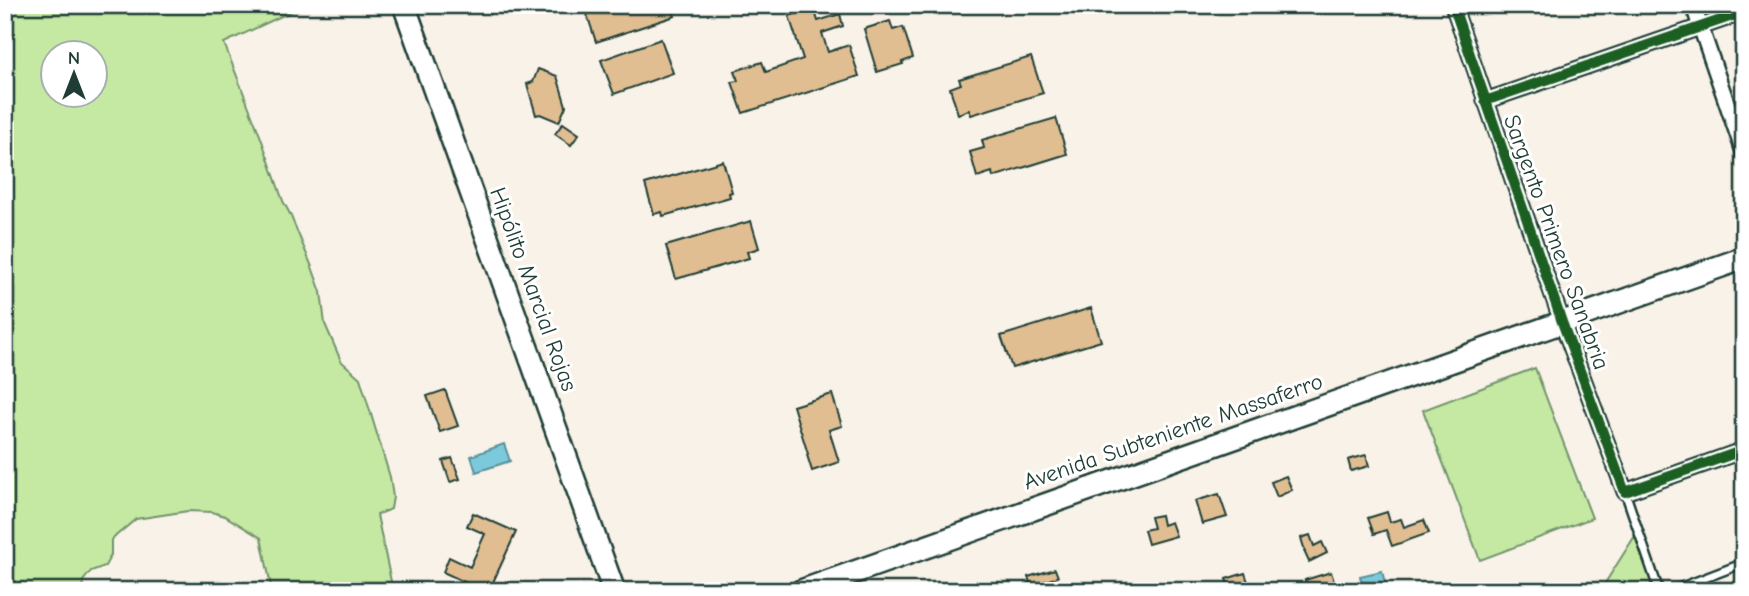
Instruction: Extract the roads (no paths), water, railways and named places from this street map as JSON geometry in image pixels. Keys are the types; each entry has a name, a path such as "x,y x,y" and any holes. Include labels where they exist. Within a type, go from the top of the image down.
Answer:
{"main road":[{"name":"Hipólito Marcial Rojas","path":"404,5 614,591"},
{"name":"Avenida Subteniente Massaferro","path":"800,591 1744,258"}],"street":[{"name":"Sargento Primero Sanabria","path":"1453,5 1562,322 1625,492"},
{"path":"1693,5 1744,153"},
{"path":"1485,101 1744,12"},
{"path":"1625,492 1744,450"}],"lane":[{"name":"Sargento Primero Sanabria","path":"1625,492 1659,591"},
{"path":"1671,591 1744,563"}],"water":[{"path":"504,444 510,461 476,472 471,456"},
{"path":"1382,571 1387,591 1364,591 1360,576"}]}
